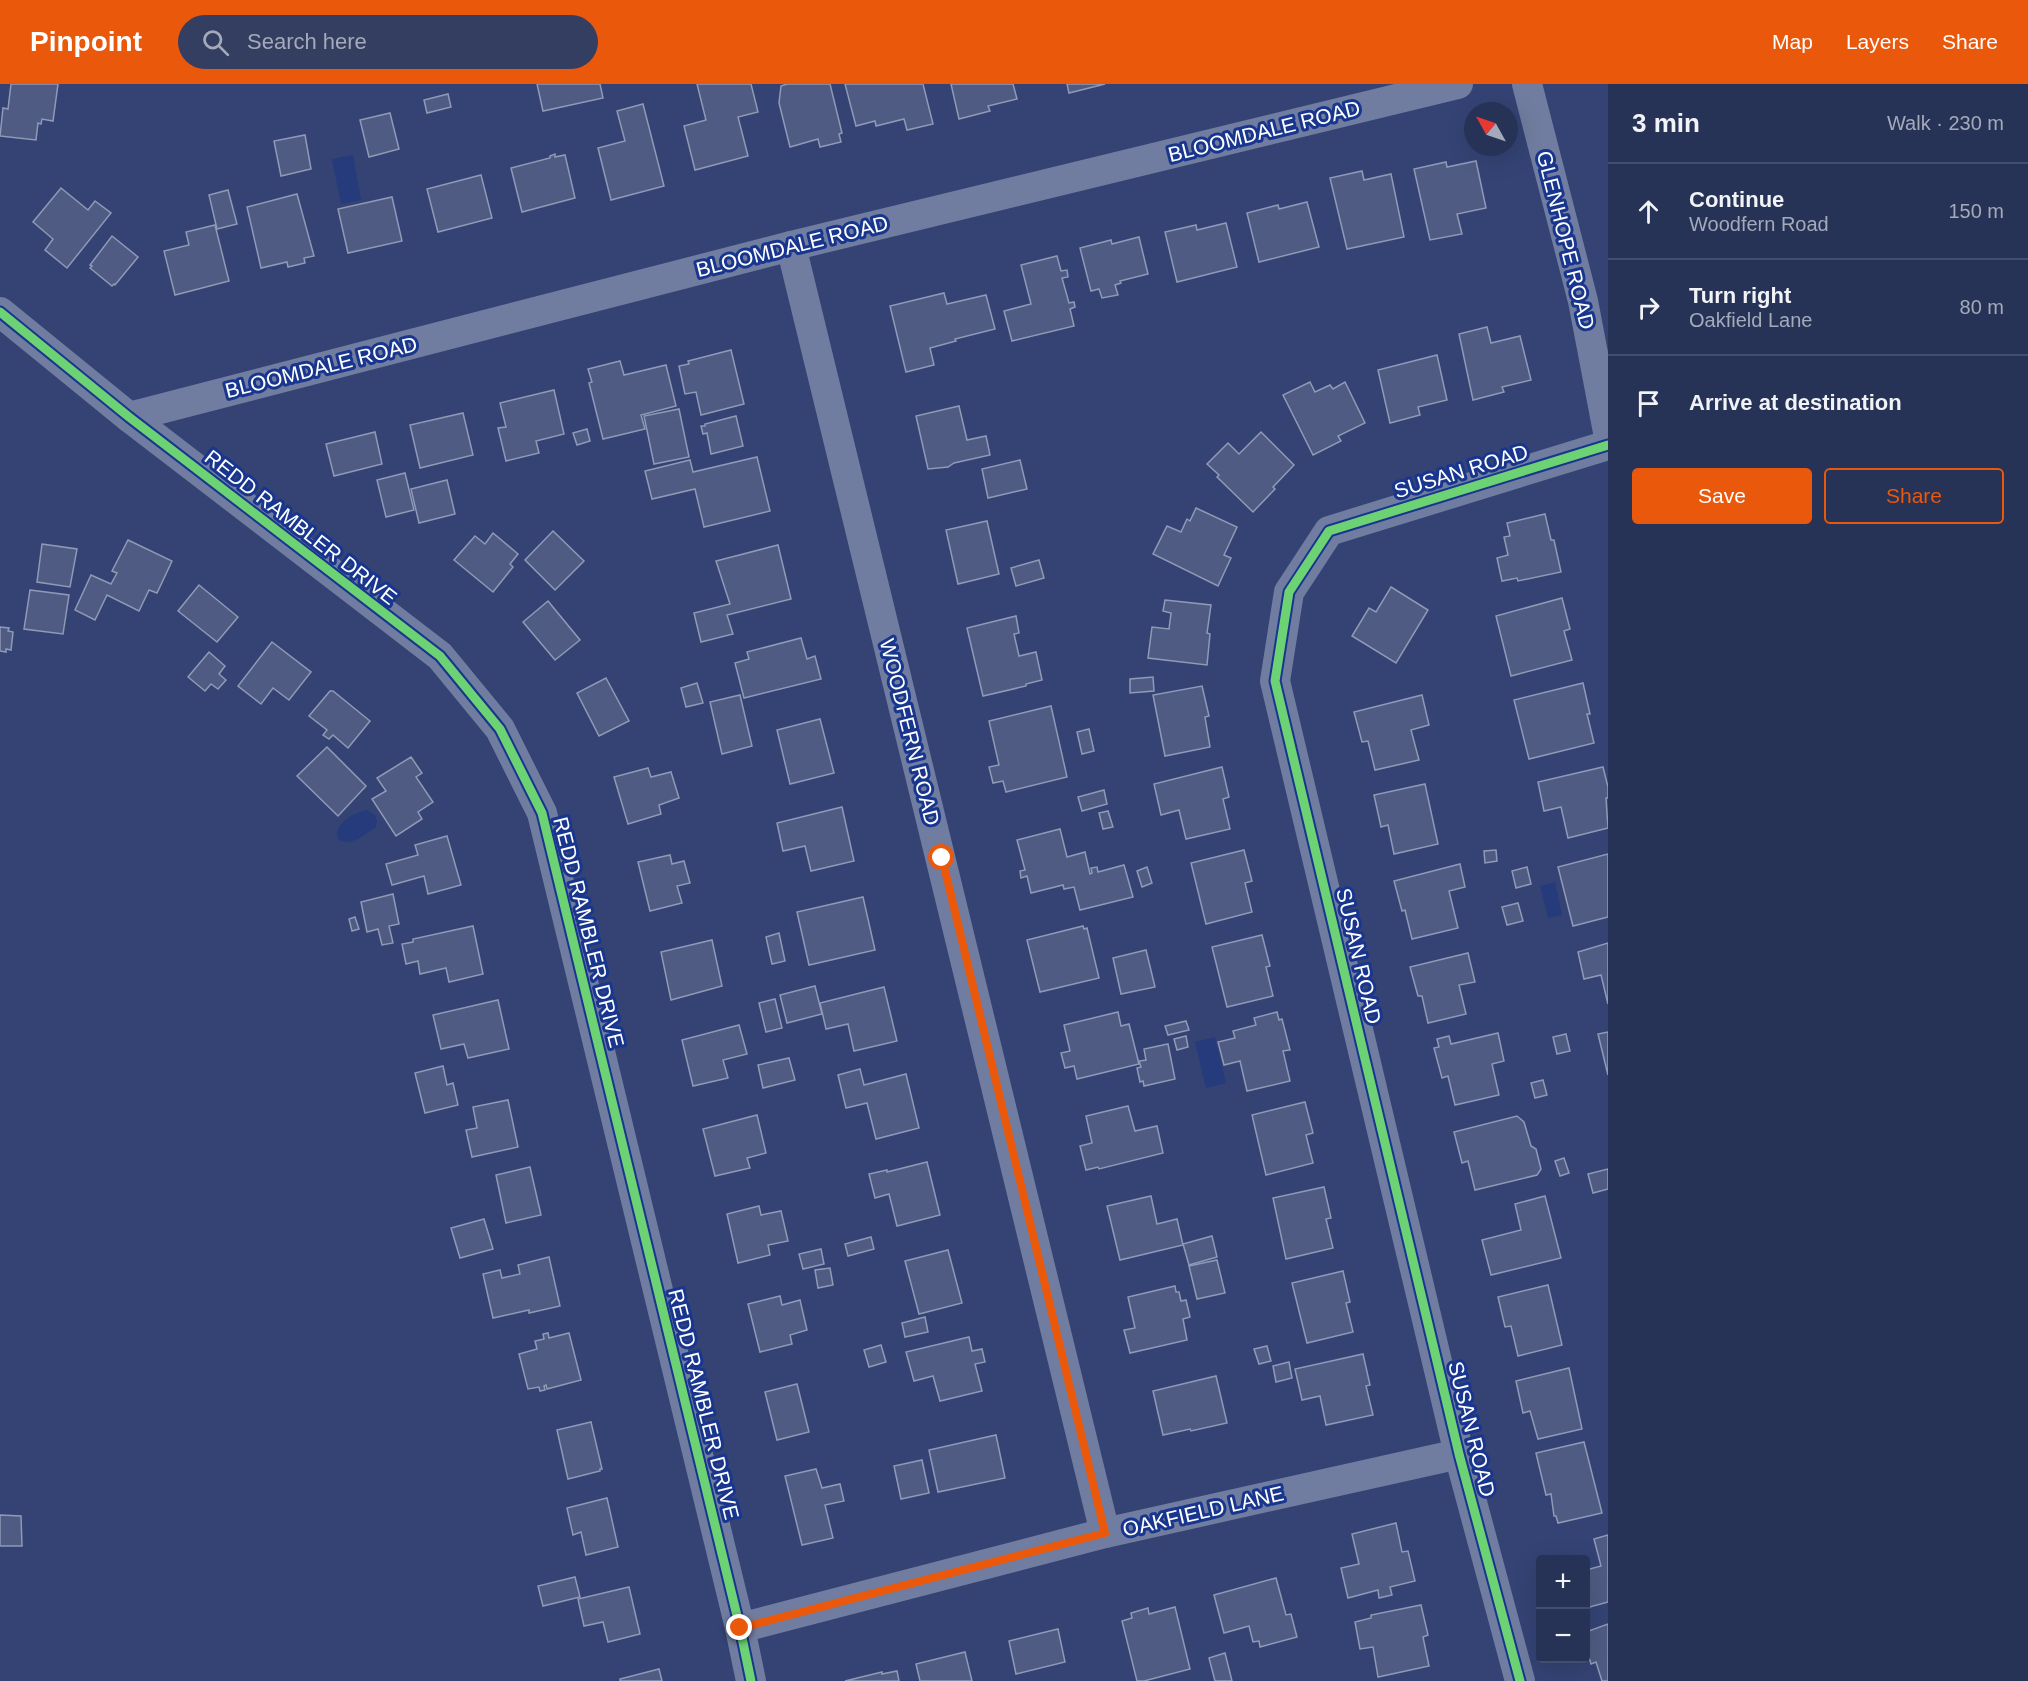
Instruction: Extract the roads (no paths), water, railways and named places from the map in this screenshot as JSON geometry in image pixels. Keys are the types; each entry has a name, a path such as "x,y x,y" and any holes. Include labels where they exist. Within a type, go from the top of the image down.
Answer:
{"street":[{"name":"BLOOMDALE ROAD","path":"129,417 790,246 1458,84"},
{"name":"GLENHOPE ROAD","path":"1527,84 1583,301 1608,432"},
{"name":"WOODFERN ROAD","path":"790,246 1105,1533"},
{"name":"REDD RAMBLER DRIVE","path":"0,312 129,417 440,656 501,729 542,813 751,1681"},
{"name":"SUSAN ROAD","path":"1520,1681 1459,1454 1275,681 1289,592 1329,531 1608,445"},
{"name":"OAKFIELD LANE","path":"740,1628 1105,1533 1459,1454"}],"water":[{"path":"353,155 361,200 341,204 332,159"},
{"path":"367,810 375,815 376,827 353,841 338,839 338,829 345,820"},
{"path":"1555,882 1562,915 1548,918 1540,886"},
{"path":"1215,1037 1226,1083 1206,1088 1195,1042"}]}
